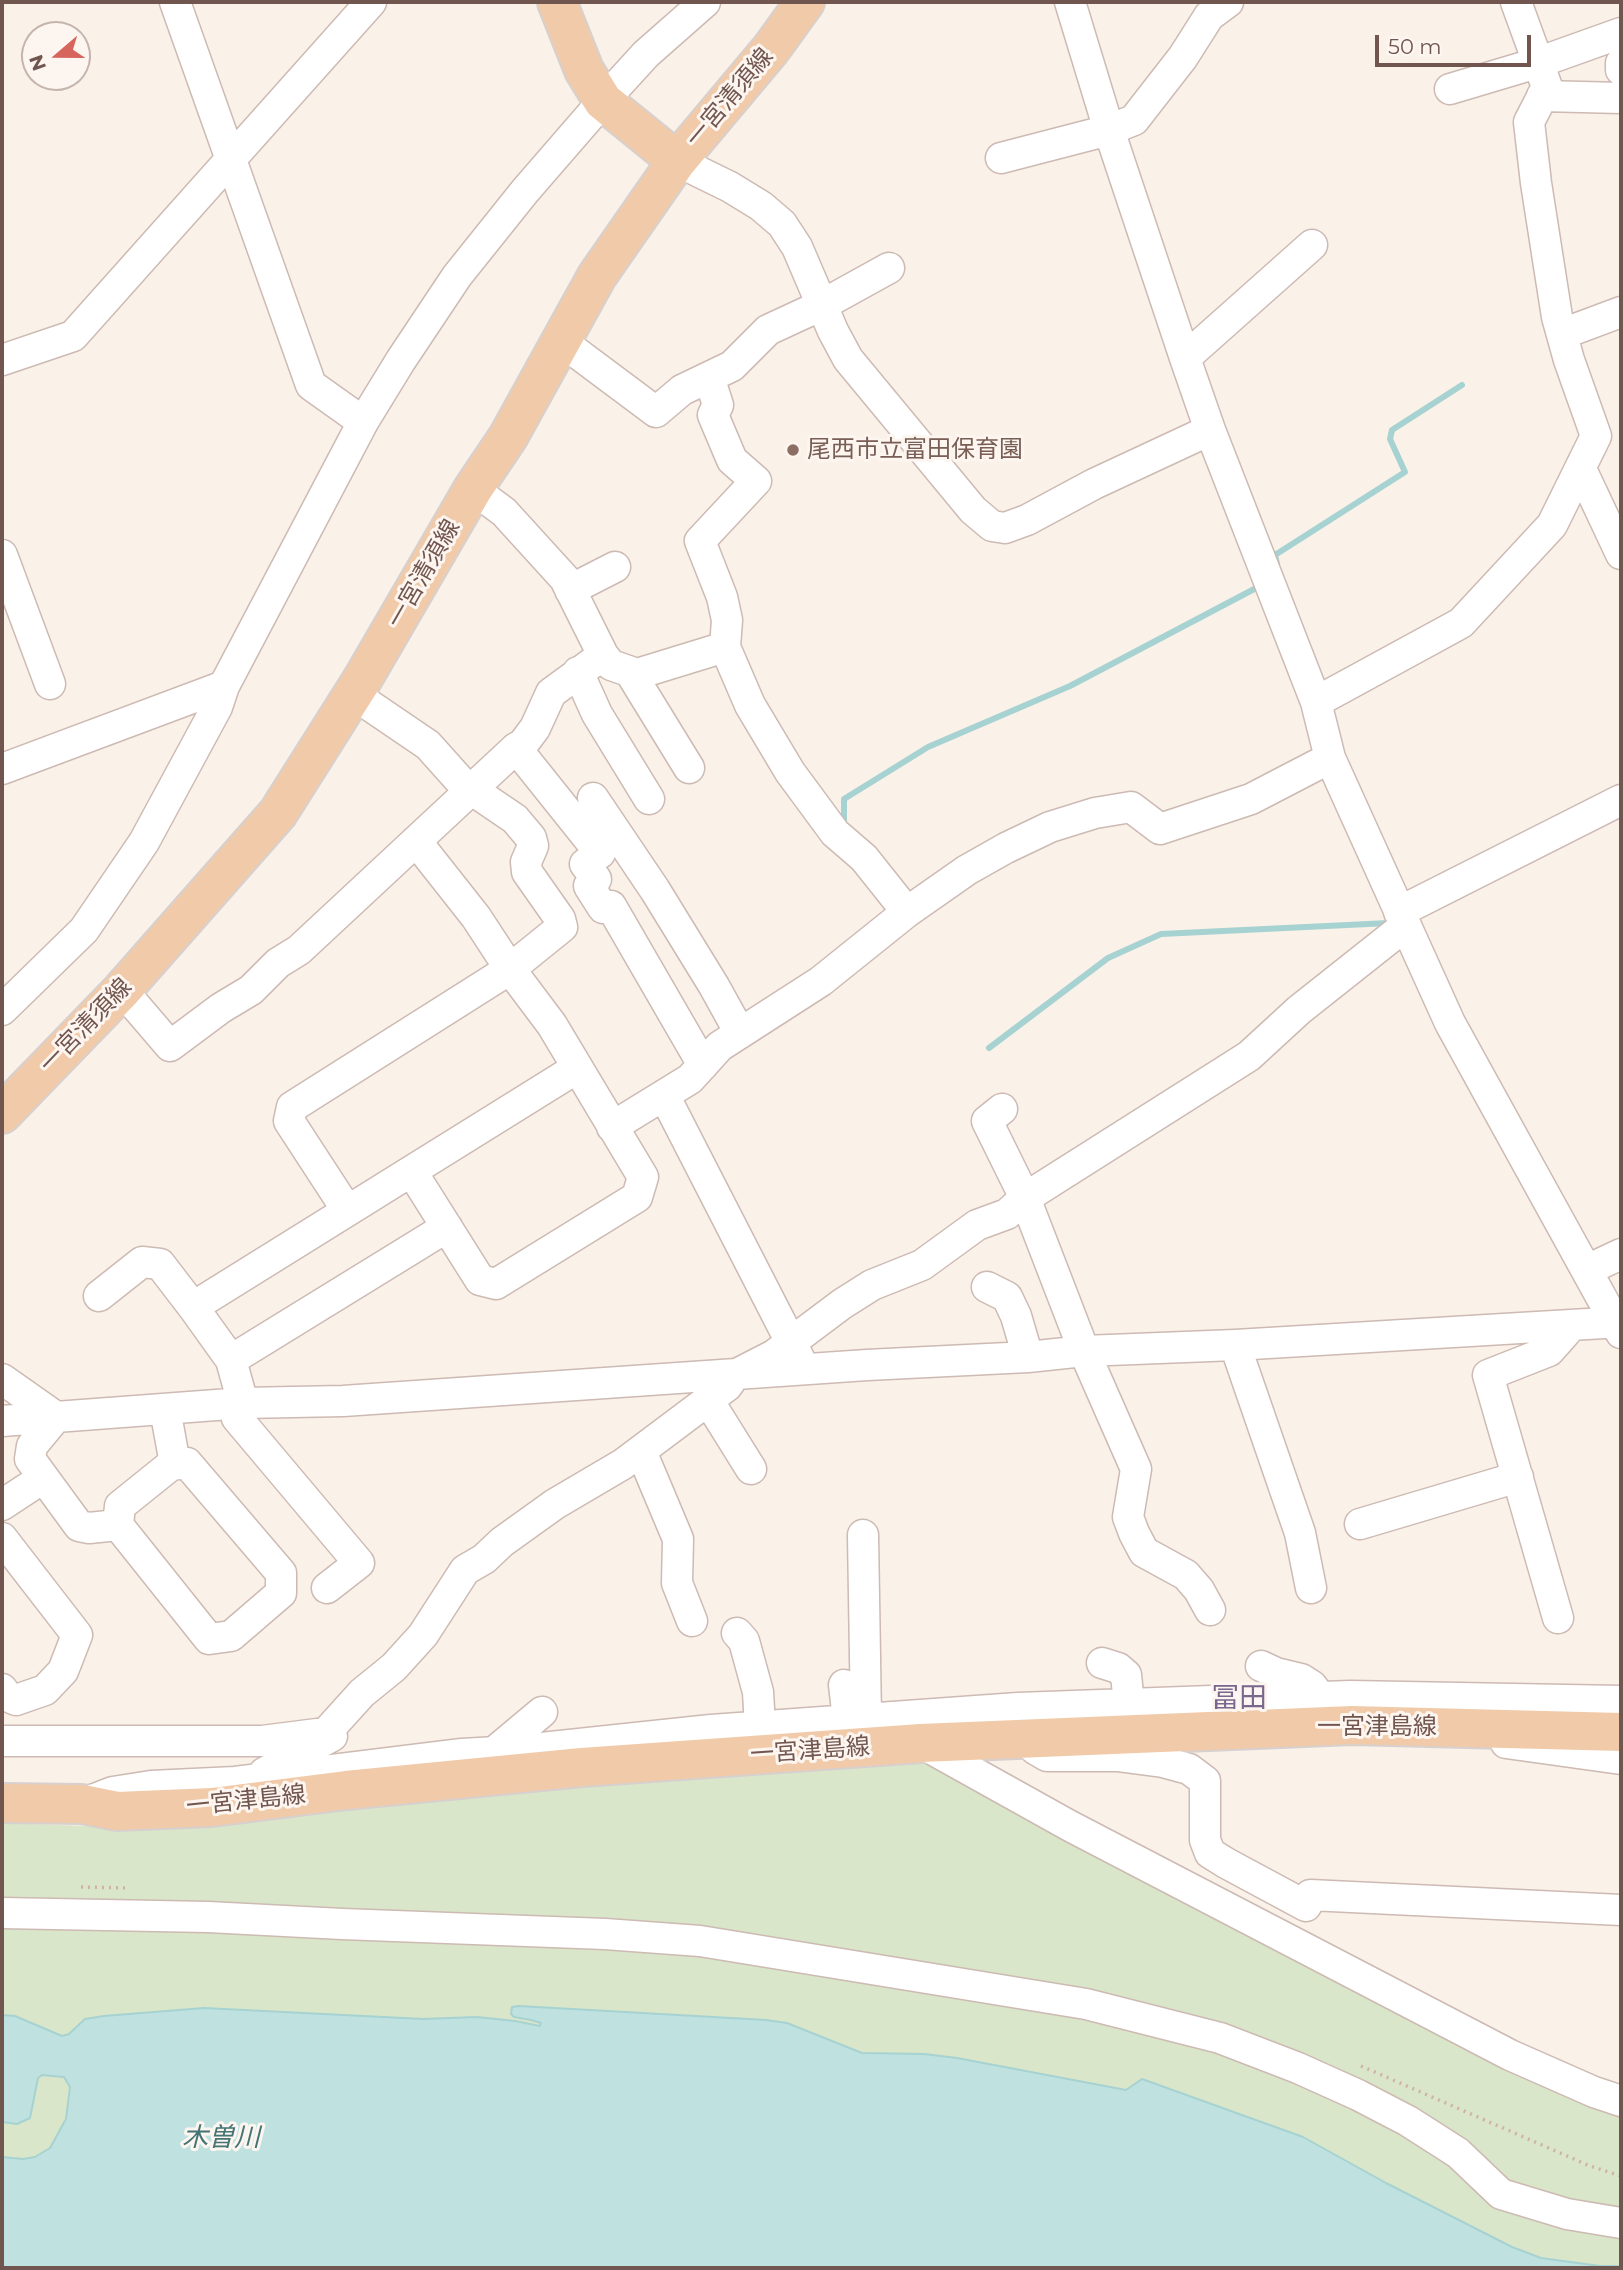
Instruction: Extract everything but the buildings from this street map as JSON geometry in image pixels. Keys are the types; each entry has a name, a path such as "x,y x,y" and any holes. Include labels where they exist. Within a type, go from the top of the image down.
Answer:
{"main road":[{"path":"557,2 584,70 603,101 677,161"},
{"name":"一宮清須線","path":"2,1114 122,990 278,813 353,694 473,489 508,437 597,276 677,161 771,49 804,2"},
{"name":"一宮津島線","path":"2,1804 82,1804 117,1811 212,1807 346,1790 582,1767 921,1743 1352,1725 1621,1732"}],"street":[{"path":"175,2 311,386 363,422"},
{"path":"2,360 73,336 371,2"},
{"path":"2,1010 84,930 144,842 217,707 223,685 363,422 457,276 525,191 603,101 646,54 705,2"},
{"path":"1070,2 1109,130 1185,358 1210,430 1316,702 1330,758 1450,1023 1619,1326"},
{"path":"1001,158 1109,130 1134,120 1183,57 1209,16 1228,2"},
{"path":"1316,702 1461,623 1552,525 1596,436 1562,334 1536,183 1529,122 1546,88 1516,2"},
{"path":"1450,89 1538,63 1621,33"},
{"path":"1621,63 1621,70"},
{"path":"1542,96 1621,97"},
{"path":"677,161 730,187 761,206 782,224 797,247 848,359 973,510 992,526 1005,528 1027,520 1094,484 1210,430"},
{"path":"1185,358 1312,245"},
{"path":"561,341 656,412 682,390 732,366 768,330 822,305 889,268"},
{"path":"1562,334 1621,313"},
{"path":"709,377 718,405 713,415 732,460 757,481 700,541 722,597 727,620 726,647 750,705 790,772 835,833 864,858 906,912"},
{"path":"1581,469 1621,554"},
{"path":"473,489 504,512 565,579 603,656 611,665 636,674 726,647"},
{"path":"2,555 50,684"},
{"path":"570,590 615,567"},
{"path":"122,990 170,1046 221,1008 251,990 278,963 299,950 523,744 535,728 551,694 603,656"},
{"path":"630,672 689,768"},
{"path":"578,673 597,714 649,799"},
{"path":"2,769 223,685"},
{"path":"347,1210 289,1121 292,1107 510,969 562,927 560,919 527,872 526,862 533,846 531,838 515,819 462,783 428,745 353,694"},
{"path":"516,748 600,853 585,864 596,879 589,886 603,908 611,906 703,1065"},
{"path":"612,1127 690,1079 720,1046 821,981 906,912 967,870 1049,827 1095,813 1130,807 1160,829 1251,799 1330,758"},
{"path":"593,799 654,890 740,1033"},
{"path":"324,1735 362,1693 394,1667 422,1635 465,1570 484,1559 502,1542 555,1504 623,1464 727,1386 735,1375 775,1355 872,1285 922,1265 976,1225 1007,1214 1025,1198 1249,1056 1402,919 1621,800"},
{"path":"412,1172 480,1280 496,1283 637,1197 643,1177 552,1025 510,969 476,917 416,841"},
{"path":"193,1307 577,1068"},
{"path":"664,1095 806,1370"},
{"path":"1002,1109 987,1121 1025,1198 1084,1352 1136,1469 1128,1517 1134,1533 1144,1552 1186,1575 1210,1610"},
{"path":"231,1360 447,1227"},
{"path":"1587,1270 1621,1254"},
{"path":"99,1296 142,1262 160,1264 231,1360 243,1403 237,1418 359,1563 327,1588"},
{"path":"987,1287 1007,1297 1016,1316 1028,1357"},
{"path":"2,1421 243,1403 343,1401 1084,1352 1572,1325 1619,1326"},
{"path":"1558,1618 1488,1376 1549,1351 1572,1325"},
{"path":"1235,1345 1300,1532 1311,1588"},
{"path":"2,1379 56,1417"},
{"path":"708,1400 751,1469"},
{"path":"165,1409 175,1464"},
{"path":"56,1417 32,1446 30,1459 79,1526 89,1528 118,1525"},
{"path":"641,1451 678,1539 677,1583 692,1620"},
{"path":"187,1463 281,1573 281,1593 231,1636 209,1639 118,1525 120,1506 171,1465 187,1463"},
{"path":"1360,1524 1518,1477"},
{"path":"2,1505 43,1478"},
{"path":"857,1719 863,1535"},
{"path":"2,1538 77,1635 63,1671 45,1690 16,1700 2,1689"},
{"path":"737,1633 744,1641 758,1692 760,1726"},
{"path":"1102,1663 1118,1668 1126,1675 1129,1704"},
{"path":"1261,1666 1301,1679 1312,1686 1320,1697"},
{"path":"844,1685 857,1719"},
{"path":"82,1804 126,1790 260,1779 461,1754 760,1726 1018,1708 1320,1697 1621,1701"},
{"path":"493,1753 542,1712"},
{"path":"1486,1728 1508,1744 1621,1759"},
{"path":"2,1741 262,1741 332,1736 267,1770 260,1779"},
{"path":"1020,1739 1048,1756 1117,1756 1163,1762 1188,1769 1205,1781 1205,1840 1210,1853 1306,1906 1310,1895 1621,1910"},
{"path":"921,1743 1070,1826 1510,2055 1621,2101"},
{"path":"2,1913 208,1917 605,1934 700,1941 1086,2004 1220,2038 1298,2068 1408,2122 1458,2153 1501,2194 1567,2214 1621,2224"}],"green space":[{"path":"921,1760 1505,2068 1591,2107 1621,2117 1621,2268 1578,2268 76,2044 2,2026 2,1823 116,1827 344,1803"},
{"path":"53,2058 87,2092 47,2156 2,2164 2,2115"}],"water":[{"name":"木曽川","path":"512,2007 766,2020 787,2023 862,2053 924,2054 957,2058 1126,2090 1142,2079 1303,2137 1512,2247 1541,2258 1621,2268 2,2268 2,2157 35,2157 50,2148 66,2119 70,2087 64,2077 42,2075 38,2078 30,2118 17,2124 2,2122 2,2015 15,2016 62,2036 69,2034 85,2019 204,2008 423,2019 477,2017 540,2026 541,2023 514,2017 511,2014"}],"waterway":[{"path":"1277,564 1275,555 1405,472 1390,439 1392,430 1462,385"},
{"path":"844,827 844,799 928,747 1070,686 1258,587"},
{"path":"989,1048 1108,958 1161,934 1389,923"}],"place":[{"name":"尾西市立富田保育園","path":"793,450"}],"district":[{"name":"冨田","path":"1239,1699"}]}
